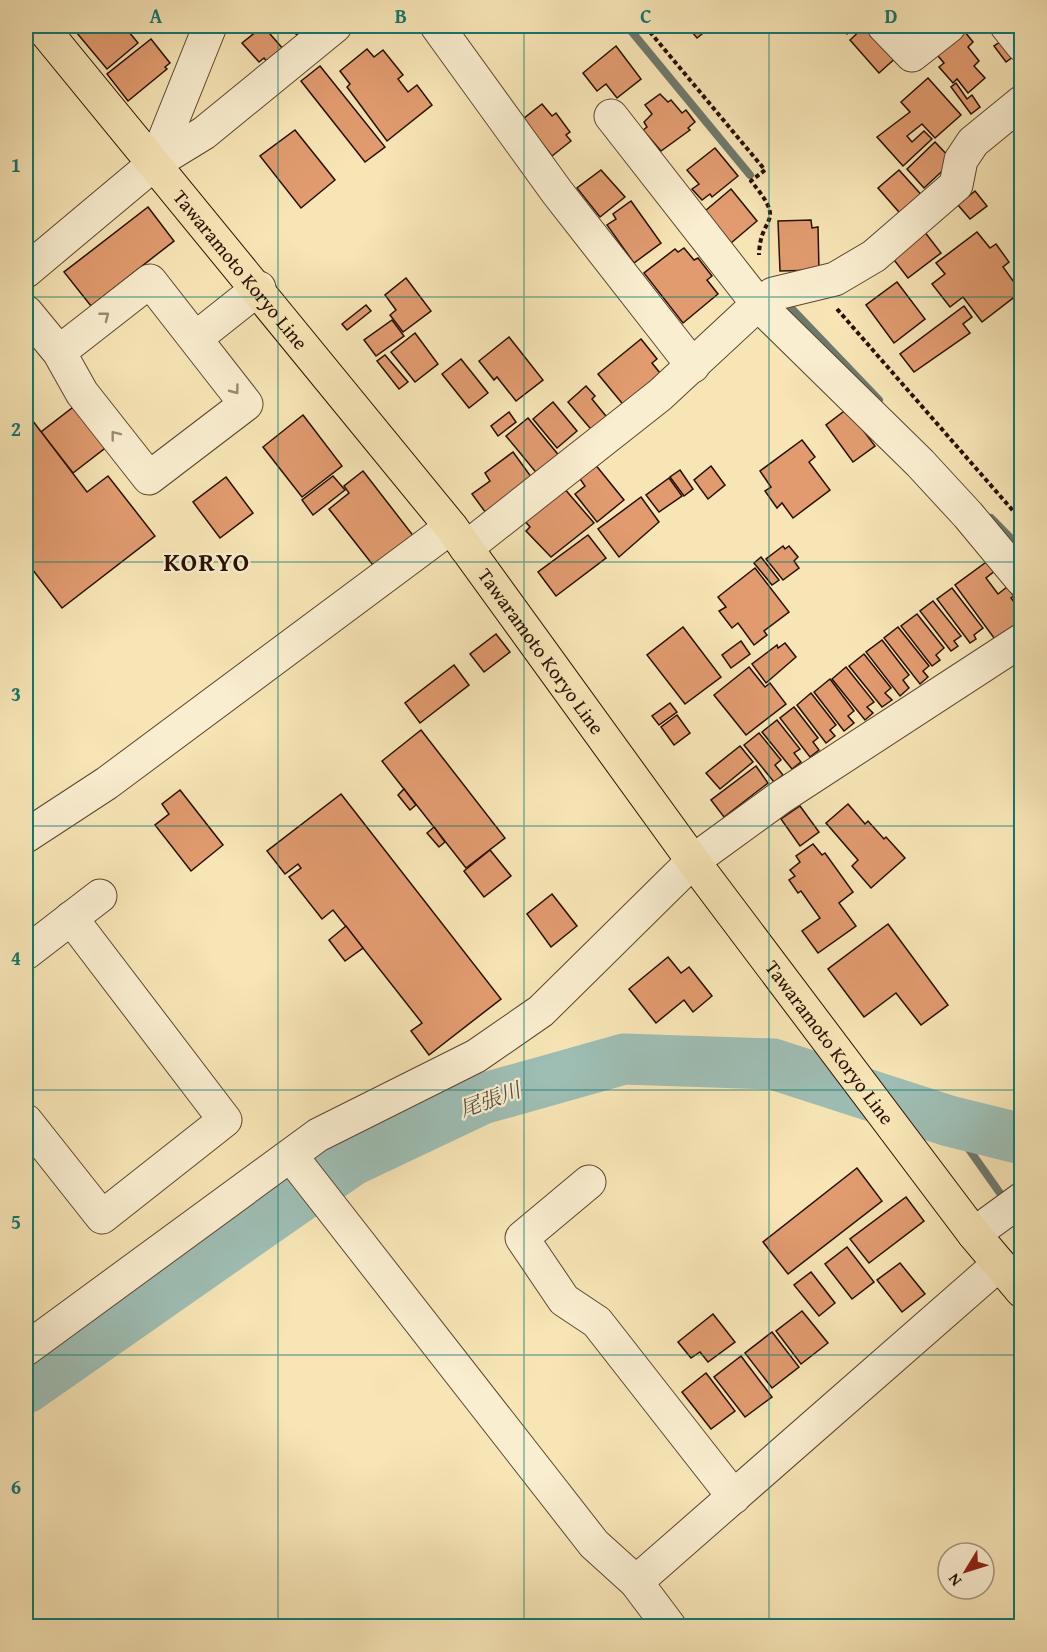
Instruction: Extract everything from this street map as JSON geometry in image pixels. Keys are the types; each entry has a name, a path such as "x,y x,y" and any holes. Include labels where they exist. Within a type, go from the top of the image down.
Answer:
{"main road":[{"name":"Tawaramoto Koryo Line","path":"41,26 259,288 459,537 693,861 974,1234 1022,1291"}],"street":[{"path":"155,164 210,26"},
{"path":"26,271 155,164 204,133 335,26"},
{"path":"437,26 557,192 693,366"},
{"path":"884,26 912,55 949,26"},
{"path":"1007,26 1022,45"},
{"path":"26,836 107,783 660,395 766,299 835,279 874,256 957,185 962,160 973,142 1022,102"},
{"path":"611,116 766,299 968,515 1022,580"},
{"path":"26,312 59,352 82,393 149,478 246,404 150,281 59,352"},
{"path":"196,338 259,288"},
{"path":"26,1349 295,1160 318,1135 476,1056 541,1011 693,861 782,797 1022,640"},
{"path":"26,953 100,896"},
{"path":"26,1121 102,1217 225,1120 71,918"},
{"path":"295,1160 594,1544 636,1582 669,1626"},
{"path":"589,1182 522,1238 564,1300 597,1322 734,1497"},
{"path":"974,1234 1015,1204"},
{"path":"636,1582 999,1264"}],"path":[{"path":"645,26 765,170 751,180 771,208 771,220 759,242 758,259 766,299"},
{"path":"816,285 1022,521"}],"building":[{"path":"71,26 124,26 138,43 107,69"},
{"path":"263,26 284,50 268,63 264,58 259,62 242,43"},
{"path":"288,26 310,26 298,36"},
{"path":"687,26 712,26 697,38"},
{"path":"839,26 857,26 847,34"},
{"path":"865,26 873,26 899,55 879,73 850,40"},
{"path":"904,26 930,26 915,38"},
{"path":"961,27 973,42 968,47 979,61 974,66 985,78 968,93 957,79 953,83 939,67 944,63 933,50"},
{"path":"151,39 170,63 165,67 167,69 128,101 107,74"},
{"path":"1003,40 1014,56 1006,62 994,46"},
{"path":"616,46 641,79 617,98 606,84 597,91 583,73"},
{"path":"367,49 374,57 383,50 403,75 398,79 408,92 417,85 432,105 387,141 347,87 350,84 340,71"},
{"path":"320,66 385,147 365,162 301,81"},
{"path":"928,78 961,115 935,138 922,124 907,136 912,142 924,131 932,139 903,166 877,137 910,112 901,102"},
{"path":"956,83 967,99 972,95 980,107 971,114 951,87"},
{"path":"660,94 668,102 671,100 682,113 686,110 695,122 688,128 690,130 661,151 643,130 647,127 644,122 652,114 645,105"},
{"path":"542,104 552,116 556,113 570,132 566,135 571,141 552,156 523,119"},
{"path":"295,130 335,180 301,208 260,156"},
{"path":"935,142 953,161 924,188 907,169"},
{"path":"715,148 738,176 712,197 710,194 702,200 692,189 699,184 687,170"},
{"path":"601,170 625,197 600,217 577,188"},
{"path":"899,170 926,200 905,219 878,188"},
{"path":"731,189 757,221 731,243 705,211"},
{"path":"975,191 987,206 970,219 958,205"},
{"path":"631,201 661,243 634,263 607,225 616,219 613,214"},
{"path":"148,207 174,241 91,306 64,272"},
{"path":"811,220 812,228 818,227 819,270 780,271 778,221"},
{"path":"924,231 941,253 908,278 891,256"},
{"path":"977,232 990,248 996,244 1009,262 1003,267 1021,292 982,322 963,297 950,307 932,284 945,274 936,263"},
{"path":"684,248 694,260 698,258 712,276 707,280 718,294 683,323 644,273 675,249 678,252"},
{"path":"406,278 431,311 403,332 390,315 396,310 385,295"},
{"path":"897,282 925,319 894,343 866,305"},
{"path":"366,305 371,311 347,330 342,324"},
{"path":"964,306 972,317 963,324 970,333 914,372 900,354"},
{"path":"392,320 404,336 376,356 364,340"},
{"path":"415,333 438,364 415,382 391,352"},
{"path":"509,337 543,380 516,401 497,377 494,380 479,361"},
{"path":"641,339 657,359 652,363 664,378 626,408 598,374"},
{"path":"385,355 408,382 399,389 377,361"},
{"path":"461,359 488,393 469,408 442,374"},
{"path":"586,386 595,396 592,399 610,421 595,434 568,402"},
{"path":"94,391 126,432 73,473 41,432"},
{"path":"553,402 577,431 557,448 533,419"},
{"path":"847,409 875,446 853,462 826,425"},
{"path":"26,412 87,492 108,476 155,536 62,608 26,561"},
{"path":"509,412 516,422 498,436 491,426"},
{"path":"303,415 342,466 302,497 263,447"},
{"path":"528,418 561,458 539,476 506,436"},
{"path":"802,440 815,457 809,462 830,490 793,518 782,503 777,508 765,491 771,487 760,471"},
{"path":"513,452 532,478 486,513 472,494 490,481 485,473"},
{"path":"594,463 624,500 597,522 575,494 585,486 578,476"},
{"path":"711,466 725,485 708,499 694,480"},
{"path":"680,470 693,489 684,496 670,477"},
{"path":"363,471 415,538 376,569 329,509 349,493 344,486"},
{"path":"333,476 345,490 313,515 302,500"},
{"path":"226,477 253,513 220,538 193,502"},
{"path":"669,478 682,496 659,512 646,495"},
{"path":"563,487 594,523 551,557 526,531 530,527 523,519"},
{"path":"641,497 659,522 619,557 598,529"},
{"path":"588,535 606,558 556,596 538,572"},
{"path":"783,546 785,549 789,546 798,557 794,561 799,568 783,580 766,559"},
{"path":"761,557 779,580 772,585 754,563"},
{"path":"989,560 996,570 986,578 998,594 1007,587 1014,596 1011,598 1022,613 1022,624 997,642 955,585"},
{"path":"755,568 789,612 764,631 767,635 754,645 738,623 732,628 719,611 726,607 718,597"},
{"path":"952,588 983,628 974,635 976,639 970,643 937,599"},
{"path":"933,601 961,636 954,641 958,646 951,651 920,611"},
{"path":"917,614 944,648 936,655 940,660 932,666 901,626"},
{"path":"683,627 721,677 685,704 647,655"},
{"path":"898,627 929,666 923,671 928,677 920,684 884,638"},
{"path":"496,634 510,652 484,672 470,654"},
{"path":"882,640 909,675 903,680 909,688 900,696 866,652"},
{"path":"741,641 750,654 731,668 722,655"},
{"path":"785,643 796,657 766,683 752,664 777,645 778,648"},
{"path":"864,654 891,688 885,693 892,700 882,707 849,666"},
{"path":"454,665 469,685 420,723 405,703"},
{"path":"749,667 765,687 770,683 786,704 746,735 714,695"},
{"path":"846,667 874,702 867,707 873,713 865,720 832,679"},
{"path":"830,679 854,711 848,716 854,723 844,731 814,692"},
{"path":"811,693 836,725 830,730 835,736 826,743 797,705"},
{"path":"670,703 677,712 659,725 652,716"},
{"path":"794,707 818,738 813,742 819,750 810,757 780,718"},
{"path":"677,715 690,733 674,745 661,727"},
{"path":"777,720 800,749 794,753 801,762 792,769 762,732"},
{"path":"421,730 505,838 466,868 382,761"},
{"path":"759,733 781,760 775,765 783,775 774,782 744,745"},
{"path":"740,746 753,762 720,789 706,773"},
{"path":"756,766 768,783 724,817 711,800"},
{"path":"404,789 416,805 410,810 398,795"},
{"path":"180,790 223,845 191,871 155,825 169,814 162,804"},
{"path":"341,794 501,999 429,1055 411,1031 422,1023 333,910 322,919 289,877 301,868 298,864 285,874 267,851"},
{"path":"848,804 865,824 868,821 905,858 871,888 852,866 858,860 826,823"},
{"path":"800,806 819,832 800,846 781,819"},
{"path":"434,827 445,842 439,847 427,833"},
{"path":"813,844 822,855 825,853 853,892 839,903 856,926 818,953 802,931 820,918 801,891 798,893 789,880 795,876 790,870 800,862 796,856"},
{"path":"490,850 511,876 484,897 464,871"},
{"path":"552,894 577,926 551,947 527,914"},
{"path":"888,924 948,1005 921,1025 896,993 864,1017 828,969"},
{"path":"346,926 363,948 345,961 329,940"},
{"path":"668,957 681,973 689,967 712,996 693,1012 684,1000 656,1023 629,989"},
{"path":"857,1168 882,1201 788,1274 763,1242"},
{"path":"906,1197 924,1221 869,1263 850,1239"},
{"path":"847,1247 874,1282 852,1299 825,1264"},
{"path":"900,1263 925,1294 902,1312 877,1280"},
{"path":"811,1272 835,1303 819,1316 794,1285"},
{"path":"802,1311 828,1343 801,1364 776,1331"},
{"path":"713,1314 735,1342 708,1362 700,1352 691,1358 678,1342"},
{"path":"772,1332 799,1367 772,1388 745,1353"},
{"path":"741,1356 772,1397 745,1417 714,1377"},
{"path":"706,1373 735,1411 711,1429 682,1392"}],"waterway":[{"path":"627,26 750,175"},
{"path":"792,309 879,400"},
{"path":"991,518 1022,550"},
{"name":"尾張川","path":"26,1388 351,1161 482,1099 624,1059 773,1064 949,1121 1022,1139"},
{"path":"949,1121 1007,1203"}],"district":[{"name":"KORYO","path":"207,562"}]}
